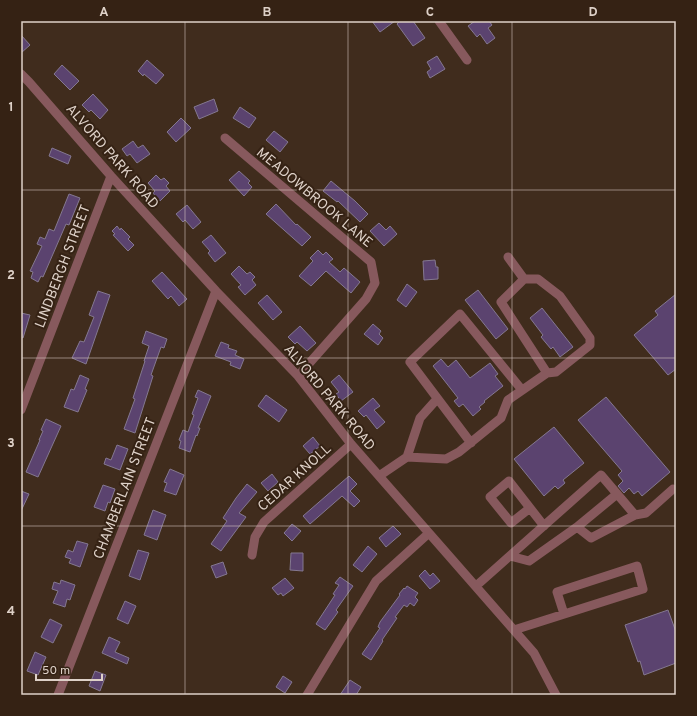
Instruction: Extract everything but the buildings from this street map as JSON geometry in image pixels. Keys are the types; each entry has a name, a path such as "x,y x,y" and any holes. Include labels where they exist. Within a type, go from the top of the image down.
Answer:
{"street":[{"path":"439,21 467,60"},
{"name":"ALVORD PARK ROAD","path":"21,74 30,82 111,176 216,291 298,376 351,444 534,653 556,695"},
{"name":"MEADOWBROOK LANE","path":"224,138 371,262 375,283 366,299 298,376"},
{"name":"LINDBERGH STREET","path":"21,410 111,176"},
{"path":"508,257 524,279"},
{"path":"379,476 407,457 446,459 459,452 501,418 508,400 547,373 556,372 590,345 590,338 560,296 538,279 524,279 501,302 547,373"},
{"name":"CHAMBERLAIN STREET","path":"58,695 216,291"},
{"path":"470,443 410,362 460,314 522,390"},
{"path":"407,457 420,418 437,399"},
{"name":"CEDAR KNOLL","path":"252,555 255,537 264,522 351,444"},
{"path":"476,586 601,475 635,515"},
{"path":"530,508 511,523 490,497 508,481 530,508 544,526"},
{"path":"577,528 591,538 635,515 646,513 673,489"},
{"path":"510,556 530,561 577,528 617,494"},
{"path":"307,695 376,581 429,533"},
{"path":"514,630 643,589 637,566 557,592 564,614"}]}
